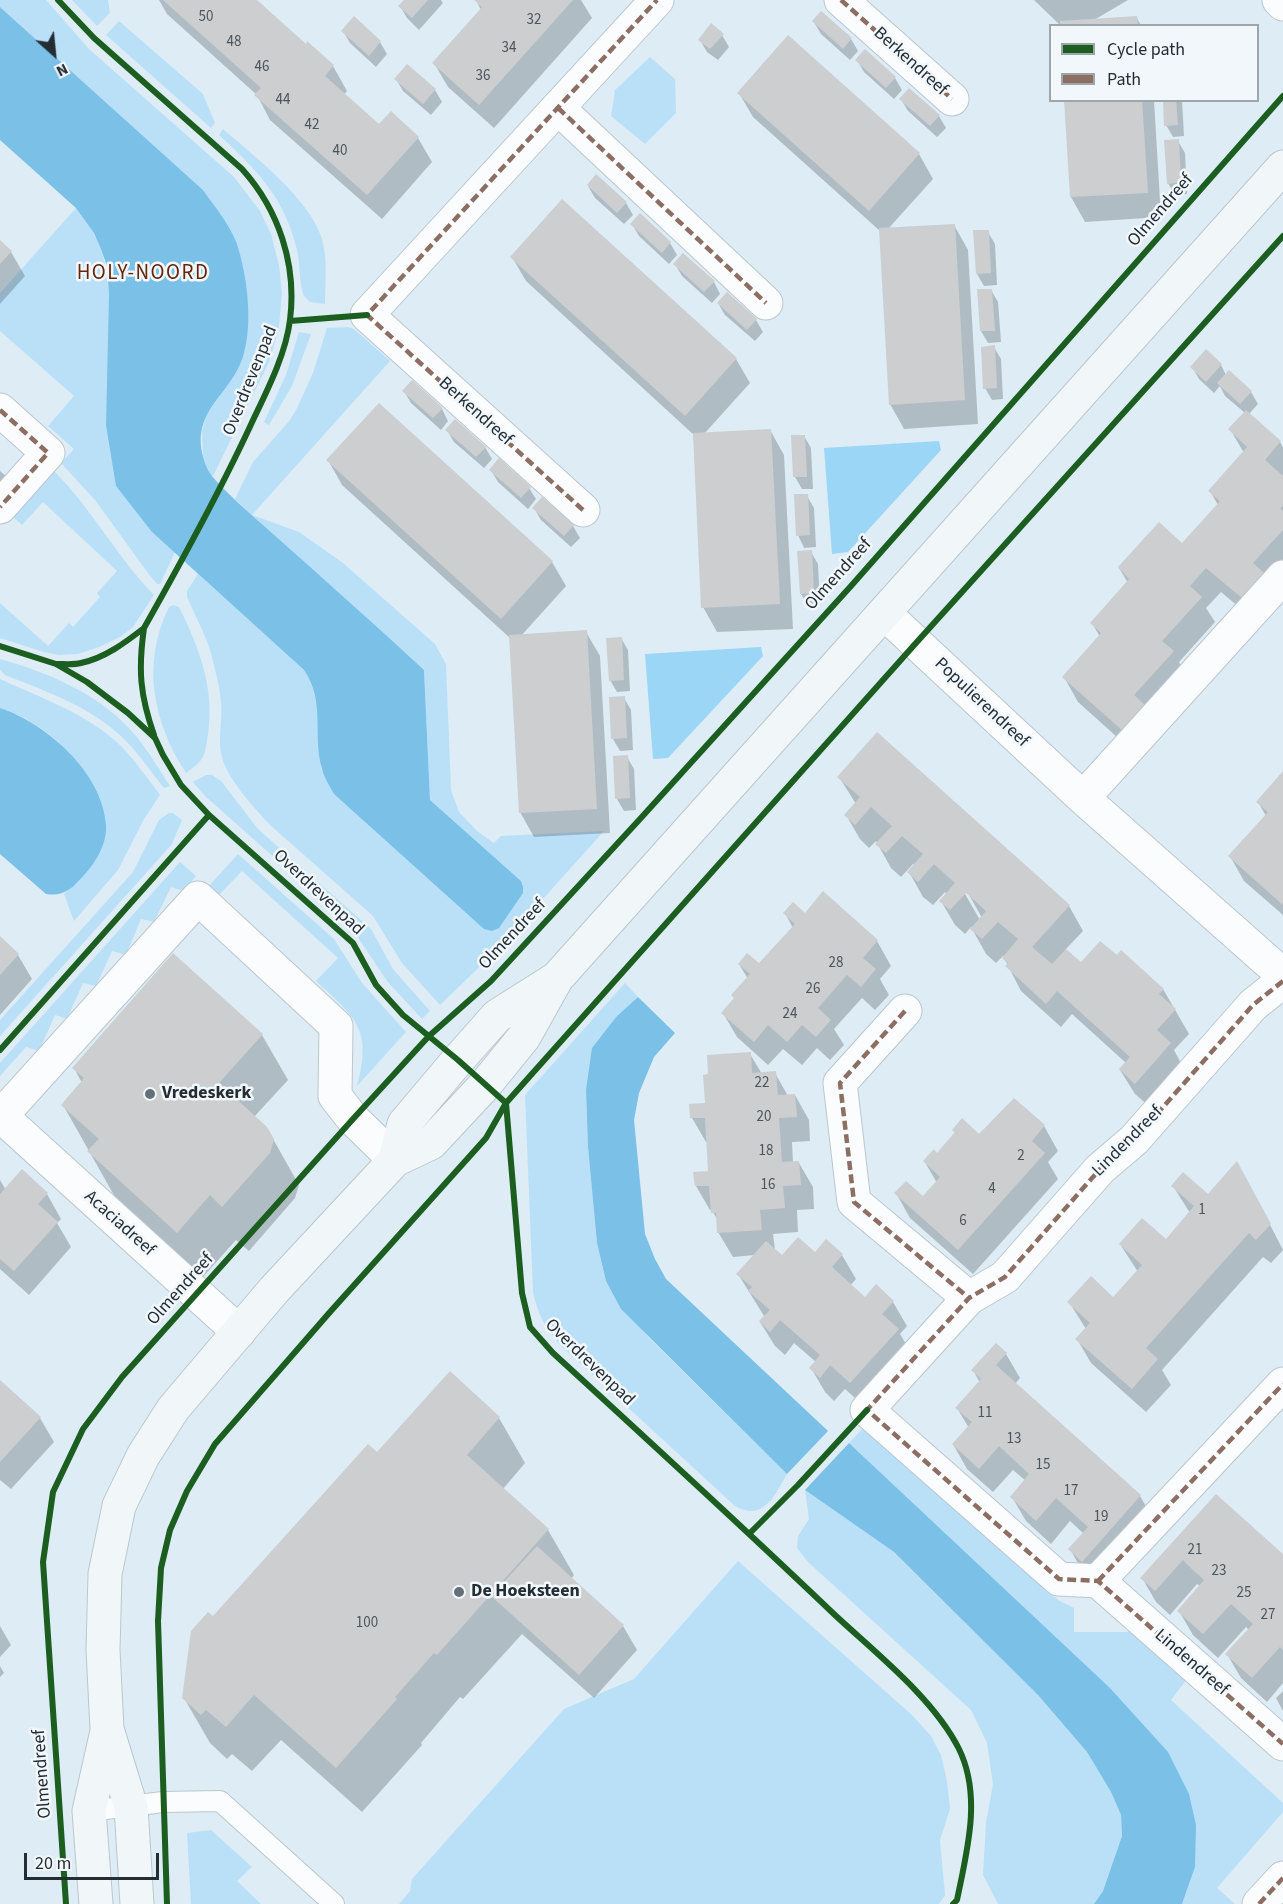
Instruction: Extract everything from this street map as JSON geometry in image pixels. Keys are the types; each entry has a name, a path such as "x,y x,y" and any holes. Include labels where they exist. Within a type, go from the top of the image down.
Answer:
{"street":[{"name":"Berkendreef","path":"583,510 367,315 657,0"},
{"name":"Berkendreef","path":"841,0 952,99"},
{"path":"1279,0 1283,4"},
{"path":"558,108 766,303"},
{"path":"137,1904 131,1807 107,1729 103,1650 105,1574 119,1506 143,1456 173,1409 274,1290 395,1160 404,1124 458,1059 497,1016 557,978 1283,167"},
{"path":"0,410 48,453 0,507"},
{"path":"1083,798 1283,577"},
{"name":"Populierendreef","path":"884,613 1083,798 1283,975"},
{"path":"0,1115 198,898 336,1026 335,1096 353,1119 395,1160"},
{"name":"Lindendreef","path":"1283,981 1253,1005 1134,1140 1100,1169 1005,1277 969,1298 867,1410 1059,1579 1098,1581 1283,1744"},
{"path":"905,1011 840,1083 854,1202 969,1298"},
{"name":"Acaciadreef","path":"0,1115 239,1332"},
{"path":"1098,1581 1283,1384"},
{"path":"96,1904 89,1811 107,1729"},
{"path":"1259,1904 1283,1878"}],"lane":[{"path":"89,1811 163,1802 220,1801 334,1904"}],"shaded area":[{"path":"0,0 46,0 89,49 234,177 260,211 271,234 279,265 282,293 279,327 270,360 213,476 208,472 203,458 202,431 206,416 236,371 244,353 247,327 244,274 236,243 203,190 0,7"},
{"path":"72,0 108,0 110,13 97,26"},
{"path":"0,7 203,190 230,230 237,244 244,270 248,298 247,340 238,369 205,418 201,432 201,449 207,468 216,481 242,506 424,670 430,800 521,881 523,887 523,893 499,928 492,931 484,929 334,794 322,769 315,694 304,670 152,532 116,486 106,425 109,295 107,266 94,233 76,208 0,140"},
{"path":"119,21 203,94 215,123 211,128 106,35"},
{"path":"650,57 675,79 676,113 645,144 611,116 615,90"},
{"path":"223,129 280,179 316,224 325,255 325,304 310,302 304,296 298,252 284,212 256,172 219,135"},
{"path":"76,208 97,239 104,259 152,532 175,552 160,584 157,584 148,573 95,500 61,463 74,449 48,426 74,396 0,331 0,293"},
{"path":"327,328 354,329 390,361 252,515 299,532 343,563 435,644 446,664 451,790 459,812 477,831 494,843 501,836 604,831 498,949 440,1005 402,963 373,916 269,824 230,775 222,757 221,702 213,661 205,636 187,597 187,591 198,574 304,670 311,681 317,702 321,768 334,794 521,881 430,800 424,670 251,515 235,499 253,462 290,420 297,408 313,373"},
{"path":"299,332 311,334 292,386 269,425 264,422 286,375"},
{"path":"939,441 941,450 848,552 832,554 824,448"},
{"path":"54,471 154,595 133,627 120,637 78,654 59,655 44,652 0,638 0,603 48,646 69,623 73,627 100,597 97,593 117,571 43,502 22,525 13,517"},
{"path":"173,605 179,607 199,653 209,701 210,717 204,754 200,762 186,773 165,734 155,692 153,671 160,628 169,607"},
{"path":"761,647 763,656 668,758 653,759 645,654"},
{"path":"0,659 38,671 91,697 122,721 136,736 170,786 164,788 126,741 100,719 70,702 5,675 0,670"},
{"path":"0,679 80,716 109,735 122,747 160,795 144,819 118,870 74,921 64,894 78,882 106,826 100,806 92,786 81,769 54,738 20,716 0,708"},
{"path":"0,708 36,725 69,753 95,787 102,806 106,832 100,852 80,880 63,893 46,894 0,854"},
{"path":"206,775 212,775 221,781 258,829 371,929 393,969 430,1011 422,1019 387,981 349,924 205,796 193,782"},
{"path":"173,813 182,820 172,844 0,1036 0,1020 133,872 159,820"},
{"path":"238,854 334,939 362,983 406,1032 357,1086 363,1051 357,1026 341,1005 316,981 338,958 242,871 218,896 208,887"},
{"path":"180,862 196,876 183,891 171,887 154,922 141,919 126,955 112,951 96,986 83,983 67,1019 55,1015 39,1051 26,1047 0,1076 0,1063"},
{"path":"625,983 638,997 617,1016 586,1090 588,1147 597,1243 606,1281 648,1337 787,1474 767,1504 754,1511 735,1506 561,1346 543,1321 533,1292 525,1095"},
{"path":"638,997 675,1033 654,1057 639,1093 634,1120 645,1234 666,1279 828,1431 787,1474 621,1309 606,1281 597,1243 588,1147 586,1090 592,1048 617,1016"},
{"path":"866,1425 1058,1600 1074,1608 1074,1632 1131,1632 1190,1675 1171,1700 1283,1803 1283,1812 1217,1888 1235,1904 1182,1904 1195,1867 1109,1687 849,1443"},
{"path":"849,1443 1109,1687 1168,1752 1189,1794 1196,1825 1195,1867 1182,1904 1094,1904 1103,1891 1122,1836 1121,1815 1111,1792 1087,1752 1038,1695 894,1552 805,1490"},
{"path":"805,1490 894,1552 1038,1695 1087,1752 1111,1792 1121,1815 1122,1836 1103,1891 1094,1904 998,1904 983,1875 986,1823 993,1784 987,1743 971,1710 808,1562 797,1548 798,1536 809,1519"},
{"path":"738,1561 912,1715 931,1736 941,1755 950,1809 940,1840 945,1895 939,1904 399,1904 410,1891 412,1879 564,1709 634,1679"},
{"path":"211,1830 252,1867 237,1881 261,1904 191,1904 187,1833"}],"building":[{"path":"163,0 257,0 306,44 307,41 334,65 325,76 379,124 391,111 419,137 367,195 254,95 261,88"},
{"path":"404,0 428,0 412,18 398,6"},
{"path":"474,0 573,0 479,105 432,63 482,7"},
{"path":"821,11 852,38 843,49 812,21"},
{"path":"354,16 381,41 369,56 341,31"},
{"path":"1137,16 1138,24 1060,24 1060,21"},
{"path":"711,23 724,34 710,49 698,40"},
{"path":"788,35 920,153 869,211 737,93"},
{"path":"865,49 896,77 886,88 855,60"},
{"path":"407,64 436,89 423,104 394,79"},
{"path":"909,88 940,115 930,126 899,99"},
{"path":"1064,102 1142,102 1148,193 1070,197"},
{"path":"1163,102 1176,102 1178,125 1164,126"},
{"path":"1179,139 1181,182 1167,184 1164,140"},
{"path":"596,174 627,202 617,213 587,185"},
{"path":"562,199 737,358 685,416 510,257"},
{"path":"640,213 671,242 662,253 630,224"},
{"path":"955,224 965,400 889,405 879,228"},
{"path":"973,230 989,230 991,273 976,274"},
{"path":"0,240 12,251 0,264"},
{"path":"683,253 715,281 704,292 673,264"},
{"path":"977,289 992,289 995,331 980,331"},
{"path":"727,292 757,319 747,330 717,303"},
{"path":"995,345 997,388 983,389 981,347"},
{"path":"1206,349 1222,364 1206,382 1190,367"},
{"path":"1229,370 1252,391 1240,404 1217,383"},
{"path":"412,380 443,408 433,418 402,391"},
{"path":"379,403 553,561 501,619 326,460"},
{"path":"1246,410 1281,441 1265,460 1283,476 1283,506 1280,508 1283,511 1283,530 1253,563 1264,573 1242,598 1206,568 1190,586 1202,597 1162,641 1174,651 1134,695 1146,706 1123,731 1062,677 1101,633 1090,623 1129,579 1118,567 1159,522 1182,543 1220,501 1208,491 1247,447 1228,429"},
{"path":"455,419 486,447 476,457 445,430"},
{"path":"771,429 780,604 701,608 693,433"},
{"path":"791,435 805,435 807,477 793,477"},
{"path":"499,458 531,487 521,498 489,470"},
{"path":"794,494 808,494 810,535 796,536"},
{"path":"542,497 574,525 564,536 532,508"},
{"path":"812,550 814,593 800,594 797,551"},
{"path":"587,630 597,809 519,813 509,635"},
{"path":"622,637 624,680 609,681 606,638"},
{"path":"625,696 627,738 611,739 609,697"},
{"path":"877,732 1070,905 1032,947 1052,964 1066,949 1081,962 1100,941 1117,955 1121,950 1164,989 1159,994 1176,1009 1157,1030 1171,1043 1135,1084 1119,1069 1130,1057 1057,991 1046,1004 1005,966 1008,963 1002,958 1018,939 998,922 982,939 970,929 986,911 966,893 950,910 939,901 955,883 934,864 918,882 907,872 923,854 902,836 886,853 875,844 892,826 871,807 855,825 844,815 860,797 837,777"},
{"path":"628,755 630,798 615,799 613,756"},
{"path":"1283,771 1283,905 1228,856 1268,812 1256,802"},
{"path":"823,891 878,940 863,958 876,969 861,987 847,975 818,1008 831,1020 816,1037 802,1025 787,1042 768,1025 754,1042 721,1013 734,998 731,995 750,974 738,964 747,953 759,963 795,924 783,913 793,902 805,913"},
{"path":"0,936 19,954 0,975"},
{"name":"Vredeskerk","path":"173,953 263,1034 219,1083 267,1127 274,1139 270,1153 222,1207 210,1195 177,1233 87,1151 99,1139 61,1105 84,1078 72,1068"},
{"path":"751,1052 752,1073 776,1071 778,1095 795,1094 797,1117 779,1118 782,1162 799,1161 801,1185 783,1186 785,1208 760,1210 762,1230 717,1233 716,1213 711,1213 709,1186 695,1186 693,1172 708,1171 705,1118 690,1118 689,1104 705,1103 703,1075 708,1074 707,1055"},
{"path":"1014,1098 1045,1125 1032,1141 1045,1153 958,1250 894,1193 906,1181 923,1196 940,1177 923,1161 934,1149 937,1153 955,1132 952,1130 962,1118 979,1134"},
{"path":"1237,1161 1271,1224 1256,1240 1249,1233 1146,1348 1158,1359 1132,1389 1075,1339 1090,1323 1067,1302 1091,1276 1113,1297 1142,1265 1119,1244 1142,1218 1166,1239 1194,1206 1171,1186 1183,1172 1208,1194"},
{"path":"22,1169 48,1193 38,1204 58,1222 14,1271 0,1259 0,1194"},
{"path":"798,1237 815,1252 826,1239 843,1254 832,1267 865,1297 876,1284 894,1301 882,1314 899,1329 850,1383 830,1365 820,1378 809,1368 820,1355 780,1320 770,1332 759,1321 770,1310 748,1291 752,1287 736,1274 766,1241 782,1255"},
{"path":"996,1343 1007,1353 996,1365 1141,1495 1082,1562 1068,1549 1088,1527 1056,1498 1036,1521 1010,1497 1029,1474 999,1446 979,1469 952,1444 972,1422 955,1408 981,1379 971,1370"},
{"path":"450,1371 500,1417 467,1455 549,1529 437,1655 434,1653 336,1768 254,1695 226,1727 206,1710 201,1715 182,1698 191,1631 208,1612 213,1616 368,1444 377,1452"},
{"path":"0,1380 41,1417 0,1462"},
{"path":"1216,1494 1283,1554 1283,1650 1280,1647 1252,1678 1225,1654 1253,1624 1231,1604 1203,1634 1177,1611 1204,1580 1183,1560 1155,1591 1140,1578"},
{"path":"537,1546 624,1625 579,1675 491,1596"}],"marked path":[{"path":"583,510 367,315 657,0"},
{"path":"841,0 952,99"},
{"path":"558,108 766,303"},
{"path":"0,410 48,453 0,507"},
{"path":"1283,981 1253,1005 1134,1140 1100,1169 1005,1277 969,1298 867,1410 1059,1579 1098,1581 1283,1744"},
{"path":"905,1011 840,1083 854,1202 969,1298"},
{"path":"1098,1581 1283,1384"},
{"path":"1259,1904 1283,1878"}],"cycle path":[{"name":"Overdrevenpad","path":"57,664 78,664 90,661 122,644 144,628 215,498 270,383 281,358 288,332 291,299 291,279 282,239 275,220 255,185 242,169 94,38 58,0"},
{"name":"Olmendreef","path":"66,1904 43,1562 53,1492 83,1429 122,1377 353,1119 429,1036 491,981 851,586 1283,96"},
{"path":"167,1904 158,1621 161,1568 170,1530 187,1491 215,1444 486,1138 506,1103 1283,236"},
{"path":"290,321 367,315"},
{"path":"144,628 141,657 143,695 154,735"},
{"name":"Overdrevenpad","path":"0,646 56,664 87,682 128,713 155,738 181,785 209,815 353,943 376,985 403,1015 506,1103 522,1293 530,1327 553,1353 904,1678 935,1712 959,1749 970,1786 968,1843 957,1900 953,1904"},
{"path":"0,1050 209,815"},
{"path":"750,1533 867,1410"}],"place":[{"name":"Vredeskerk","path":"150,1094"},
{"name":"De Hoeksteen","path":"459,1592"}],"district":[{"name":"HOLY-NOORD","path":"143,274"}]}
